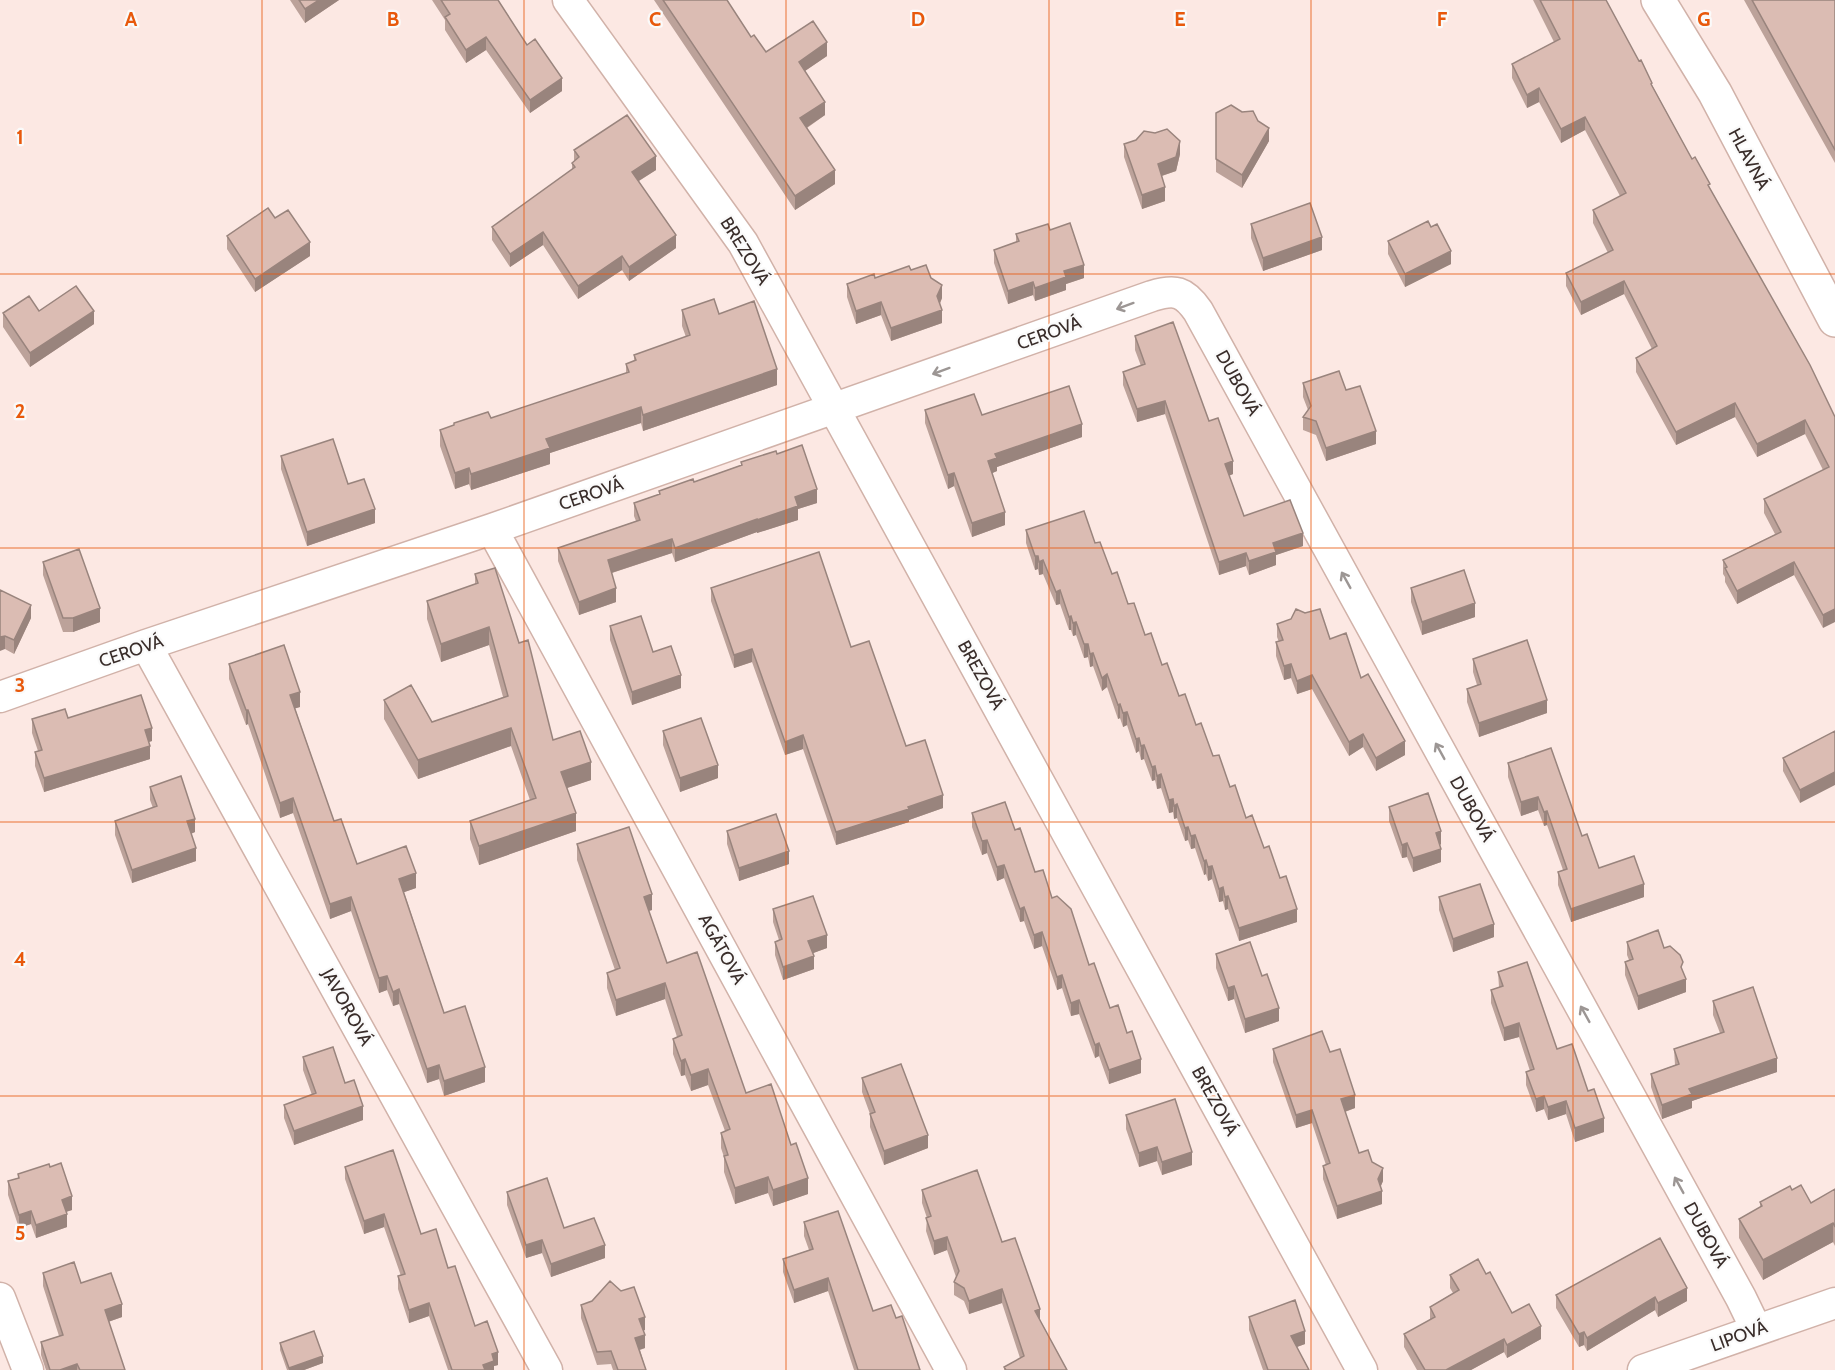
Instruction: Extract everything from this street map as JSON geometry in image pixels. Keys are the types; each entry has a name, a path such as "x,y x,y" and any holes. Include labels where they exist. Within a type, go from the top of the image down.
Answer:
{"main road":[{"name":"HLAVNÁ","path":"1658,0 1715,93 1835,320"}],"street":[{"name":"BREZOVÁ","path":"568,0 743,243 1362,1370"},
{"name":"CEROVÁ","path":"0,697 492,529 1152,296 1167,291 1181,294"},
{"name":"DUBOVÁ","path":"1181,294 1190,299 1204,321 1756,1329"},
{"name":"AGÁTOVÁ","path":"492,529 951,1370"},
{"name":"JAVOROVÁ","path":"147,645 547,1370"},
{"path":"0,1298 28,1370"},
{"name":"LIPOVÁ","path":"1643,1370 1835,1303"}],"building":[{"path":"299,0 319,0 305,9"},
{"path":"441,0 498,0 527,45 535,39 562,78 530,100 486,37 466,50 445,17 450,14"},
{"path":"663,0 727,0 751,37 754,35 766,52 813,21 827,42 799,62 825,102 800,118 835,170 795,196"},
{"path":"1540,0 1606,0 1639,61 1641,60 1651,84 1692,159 1695,157 1710,184 1708,185 1810,365 1835,417 1835,609 1823,615 1794,562 1737,591 1723,560 1781,532 1764,499 1829,467 1805,420 1757,444 1735,403 1676,432 1636,358 1657,346 1624,281 1581,302 1566,273 1613,250 1593,210 1626,193 1585,117 1561,129 1539,88 1527,95 1512,64 1560,39"},
{"path":"1752,0 1835,0 1835,150"},
{"path":"1231,105 1242,112 1253,111 1258,121 1269,128 1242,175 1216,159 1216,113"},
{"path":"627,115 656,156 632,172 676,235 629,267 622,256 578,286 543,232 510,254 492,227 575,167 572,163 579,157 574,150"},
{"path":"1167,129 1180,141 1176,157 1158,164 1165,187 1142,195 1124,144 1136,140 1144,131 1155,133"},
{"path":"1310,203 1322,237 1263,258 1251,224"},
{"path":"268,208 275,218 288,210 310,242 255,279 227,236"},
{"path":"1428,221 1431,227 1437,224 1451,251 1405,274 1388,241"},
{"path":"1070,223 1084,265 1064,271 1066,277 1035,288 1033,282 1008,291 994,250 1019,241 1016,234 1048,224 1050,230"},
{"path":"926,265 931,278 942,285 937,296 942,310 891,328 881,302 856,311 847,284 874,274 875,278 909,266 911,270"},
{"path":"76,286 94,311 30,353 3,313 29,296 39,311"},
{"path":"714,299 719,314 754,301 777,369 643,415 641,407 546,439 550,448 471,474 469,468 455,473 440,430 488,412 491,418 629,372 626,364 636,360 634,355 690,335 682,310"},
{"path":"1173,322 1209,421 1218,418 1233,461 1225,464 1244,516 1290,500 1303,533 1273,543 1276,552 1249,561 1246,553 1219,562 1165,401 1137,409 1123,372 1145,364 1135,336"},
{"path":"1339,371 1346,390 1360,386 1376,431 1326,448 1316,421 1303,417 1311,406 1303,383"},
{"path":"1069,386 1082,424 995,454 997,458 988,461 1005,512 972,523 954,473 948,475 925,410 974,394 982,415"},
{"path":"333,439 348,484 364,479 375,509 307,532 281,456"},
{"path":"802,445 817,489 795,497 798,506 675,548 672,539 608,560 616,588 579,602 558,548 640,520 634,503 660,494 659,491 693,479 694,482 742,465 741,462 776,451 777,454"},
{"path":"1084,511 1095,543 1100,542 1112,574 1117,572 1128,604 1134,603 1145,635 1151,633 1162,665 1167,663 1179,696 1185,694 1196,725 1201,723 1213,756 1219,755 1230,787 1235,785 1246,818 1252,815 1264,848 1269,846 1280,878 1286,876 1297,909 1239,928 1228,896 1225,897 1223,887 1219,889 1212,866 1208,867 1206,860 1204,861 1195,835 1191,836 1188,827 1185,828 1177,804 1174,806 1173,799 1169,800 1161,774 1157,776 1155,766 1152,767 1144,745 1141,746 1139,738 1136,739 1127,712 1123,713 1120,704 1118,705 1107,674 1102,678 1093,653 1090,654 1088,644 1084,644 1076,622 1073,623 1071,616 1069,617 1060,590 1056,592 1043,560 1039,562 1038,556 1035,556 1026,530"},
{"path":"79,549 100,608 73,618 63,618 43,562"},
{"path":"819,552 851,647 869,641 906,746 925,740 943,795 908,807 909,809 836,832 803,735 785,742 752,649 734,655 711,588"},
{"path":"495,568 519,643 528,640 553,740 580,731 591,762 561,772 576,813 479,846 470,821 536,798 511,728 418,760 384,700 411,685 432,722 508,696 489,627 441,644 427,601 478,583 475,574"},
{"path":"1464,570 1475,603 1422,622 1411,588"},
{"path":"0,590 31,605 14,640 5,636 0,637"},
{"path":"1296,609 1305,613 1320,609 1330,639 1346,633 1361,678 1368,674 1405,741 1376,758 1363,734 1349,742 1312,675 1297,681 1291,664 1284,666 1276,642 1283,640 1277,624 1291,619"},
{"path":"641,616 653,652 671,646 681,675 632,692 610,626"},
{"path":"1527,640 1547,700 1479,723 1467,689 1481,684 1473,659"},
{"path":"284,645 300,692 290,695 334,821 341,819 357,864 406,846 416,873 399,879 444,1013 465,1006 485,1067 444,1081 439,1065 427,1069 399,989 393,992 387,976 379,978 351,897 330,904 293,798 280,803 248,710 246,710 229,664"},
{"path":"141,695 152,728 145,730 150,746 44,778 35,752 42,750 32,719 65,709 68,718"},
{"path":"701,718 718,765 680,778 663,731"},
{"path":"1835,731 1835,772 1800,790 1783,758"},
{"path":"1551,748 1582,836 1587,834 1599,868 1634,856 1644,884 1571,909 1558,872 1567,869 1547,811 1544,812 1538,797 1521,802 1508,763"},
{"path":"181,776 195,819 187,821 196,848 132,870 115,821 157,806 150,787"},
{"path":"1428,793 1441,831 1436,833 1441,849 1413,858 1407,843 1402,845 1389,807"},
{"path":"1005,802 1015,830 1020,828 1035,872 1043,870 1052,898 1057,896 1071,909 1089,965 1094,963 1110,1008 1118,1005 1127,1033 1132,1031 1141,1059 1109,1070 1099,1043 1095,1045 1079,1000 1071,1003 1062,975 1057,977 1042,932 1034,935 1024,907 1020,909 1004,865 997,867 987,840 982,841 972,813"},
{"path":"776,814 789,851 739,868 727,831"},
{"path":"629,827 652,894 644,897 667,963 697,952 746,1093 771,1084 791,1145 796,1143 808,1178 773,1190 768,1177 735,1188 724,1156 728,1155 721,1133 730,1129 708,1069 691,1075 685,1059 681,1061 673,1039 682,1035 665,983 616,1000 607,973 620,968 577,844"},
{"path":"1480,884 1494,924 1453,939 1439,897"},
{"path":"813,896 827,935 808,941 814,956 783,967 775,942 782,939 773,909"},
{"path":"1658,930 1664,948 1670,946 1680,955 1683,962 1681,967 1686,979 1638,996 1625,962 1633,959 1627,942"},
{"path":"1250,942 1262,976 1267,974 1279,1008 1245,1019 1234,986 1228,988 1216,954"},
{"path":"1527,962 1557,1049 1572,1044 1588,1091 1594,1089 1604,1118 1575,1128 1566,1101 1548,1107 1544,1096 1536,1099 1526,1072 1534,1069 1519,1023 1504,1028 1491,990 1503,986 1498,972"},
{"path":"1753,987 1777,1058 1689,1089 1692,1094 1662,1105 1651,1074 1679,1064 1674,1049 1724,1032 1713,1001"},
{"path":"1322,1031 1330,1052 1340,1049 1355,1095 1341,1099 1359,1153 1368,1150 1372,1162 1383,1168 1378,1179 1382,1191 1337,1206 1323,1166 1330,1163 1312,1110 1296,1115 1273,1049"},
{"path":"333,1047 345,1083 354,1080 363,1106 294,1131 284,1105 316,1093 303,1057"},
{"path":"901,1064 928,1135 884,1151 870,1114 875,1112 862,1078"},
{"path":"1175,1099 1192,1152 1162,1162 1157,1147 1139,1153 1126,1115"},
{"path":"393,1150 421,1234 436,1229 448,1268 455,1266 475,1326 487,1321 498,1352 492,1354 494,1361 483,1365 485,1370 452,1370 429,1303 409,1310 398,1276 405,1274 384,1214 364,1221 345,1167"},
{"path":"61,1163 72,1196 62,1200 67,1214 36,1225 31,1211 19,1215 8,1181 19,1178 18,1174 49,1164 50,1167"},
{"path":"977,1170 1002,1242 1015,1238 1040,1309 1035,1311 1067,1370 1006,1370 1004,1367 1024,1356 1002,1289 969,1301 964,1288 954,1282 959,1271 947,1237 934,1241 926,1218 931,1216 922,1190"},
{"path":"547,1178 564,1228 594,1218 605,1245 551,1264 542,1240 526,1245 507,1192"},
{"path":"1801,1185 1811,1203 1835,1189 1835,1227 1833,1223 1763,1260 1739,1219 1762,1206 1760,1202 1790,1186 1792,1190"},
{"path":"838,1211 873,1311 891,1305 896,1318 902,1316 920,1370 858,1370 828,1278 794,1290 783,1259 813,1249 804,1222"},
{"path":"1660,1238 1687,1288 1658,1303 1655,1297 1587,1338 1584,1332 1579,1334 1556,1295"},
{"path":"1478,1259 1486,1274 1490,1272 1512,1313 1529,1304 1541,1326 1507,1345 1504,1339 1446,1370 1425,1370 1404,1334 1435,1317 1430,1307 1459,1290 1450,1275"},
{"path":"74,1262 81,1283 111,1273 122,1304 105,1310 125,1370 80,1370 77,1364 60,1370 50,1370 41,1342 63,1335 43,1273"},
{"path":"610,1281 621,1291 634,1287 645,1317 639,1319 645,1335 635,1338 646,1370 618,1370 611,1351 597,1352 581,1305 592,1301"},
{"path":"1295,1300 1305,1331 1291,1336 1309,1370 1268,1370 1249,1317"},
{"path":"314,1331 323,1356 289,1368 280,1343"}]}
